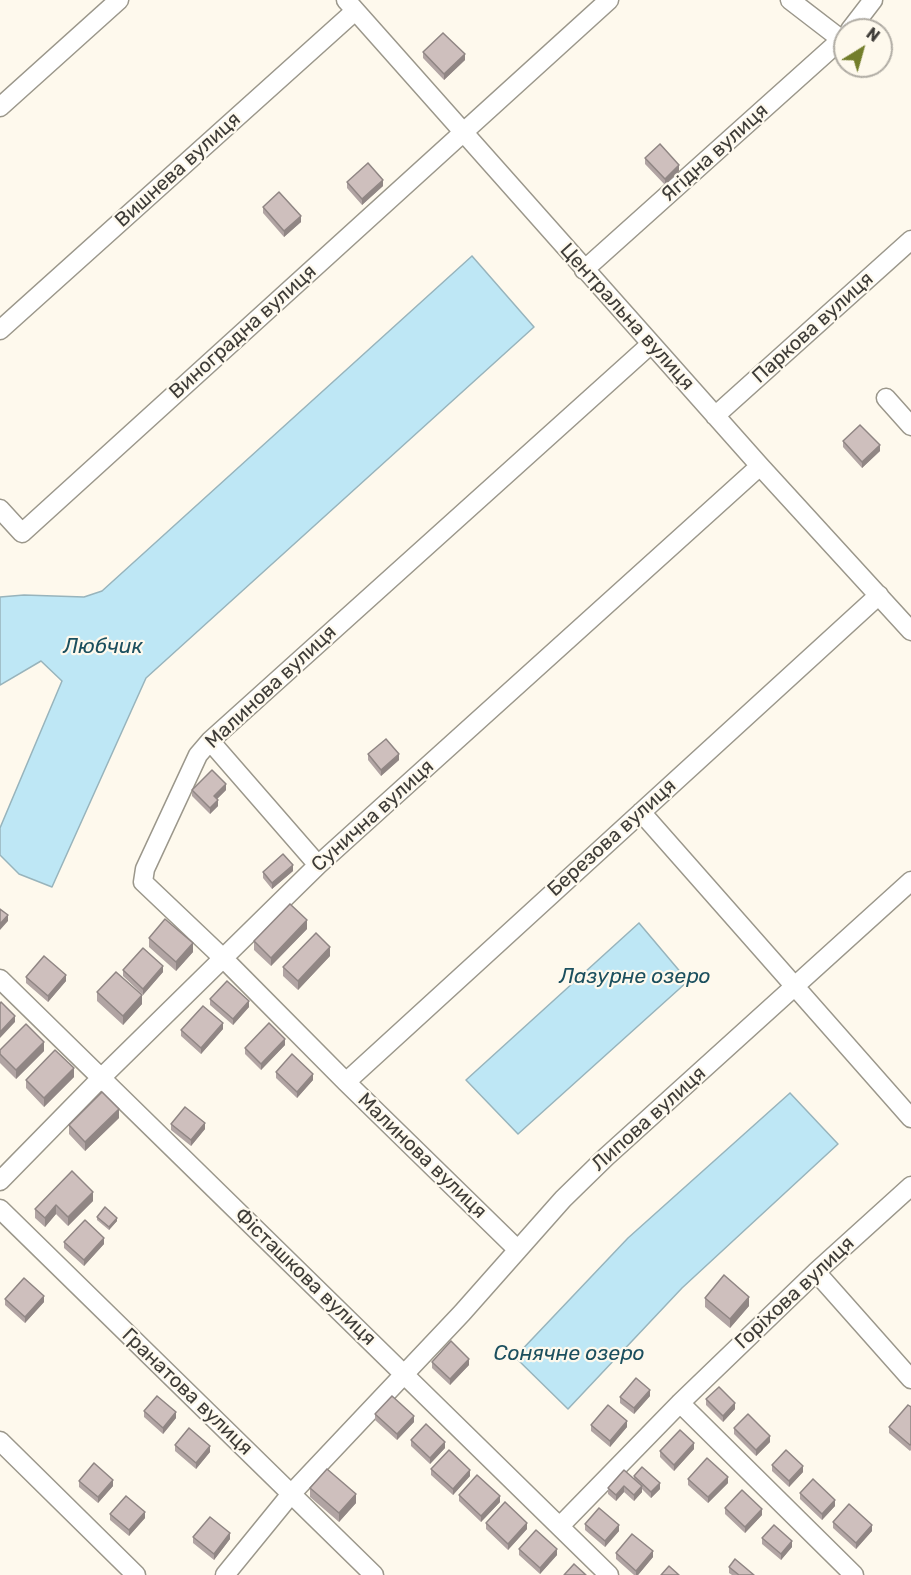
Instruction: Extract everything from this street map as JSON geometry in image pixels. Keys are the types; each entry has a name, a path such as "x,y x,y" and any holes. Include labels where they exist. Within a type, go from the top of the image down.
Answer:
{"street":[{"path":"0,107 119,0"},
{"name":"Виноградна вулиця","path":"0,509 22,533 609,0"},
{"path":"790,0 833,27"},
{"name":"Ягідна вулиця","path":"859,18 873,0"},
{"name":"Центральна вулиця","path":"351,5 584,270 911,631"},
{"name":"Вишнева вулиця","path":"0,330 351,5"},
{"name":"Ягідна вулиця","path":"584,270 833,47"},
{"name":"Паркова вулиця","path":"715,416 911,240"},
{"name":"Малинова вулиця","path":"518,1250 144,882 145,869 198,755 210,741 651,344"},
{"path":"886,398 911,426"},
{"name":"Сунична вулиця","path":"0,1181 100,1078 318,865 760,466"},
{"name":"Березова вулиця","path":"346,1082 879,595"},
{"path":"210,741 318,865"},
{"path":"641,812 911,1118"},
{"name":"Липова вулиця","path":"225,1575 291,1494 563,1199 606,1157 911,881"},
{"name":"Фісташкова вулиця","path":"0,980 609,1575"},
{"name":"Горіхова вулиця","path":"560,1526 680,1403 816,1272 911,1186"},
{"name":"Гранатова вулиця","path":"0,1209 374,1575"},
{"path":"816,1272 911,1380"},
{"path":"680,1403 854,1575"},
{"path":"0,1441 136,1575"}],"water":[{"name":"Любчик","path":"472,256 534,327 146,678 52,887 19,874 0,855 0,828 62,681 41,661 0,685 0,597 24,595 84,597 102,591"},
{"name":"Лазурне озеро","path":"639,923 688,981 518,1134 466,1080"},
{"name":"Сонячне озеро","path":"790,1093 838,1144 682,1288 568,1409 515,1357 628,1238"}],"building":[{"path":"443,33 465,54 444,74 423,52"},
{"path":"660,144 679,165 665,179 645,158"},
{"path":"368,163 383,180 362,199 347,182"},
{"path":"279,192 301,216 284,231 263,207"},
{"path":"860,425 880,445 862,462 843,441"},
{"path":"386,739 399,754 381,770 368,754"},
{"path":"212,770 226,784 214,796 218,800 210,808 192,790"},
{"path":"283,854 293,865 272,883 263,872"},
{"path":"290,904 307,920 271,958 254,941"},
{"path":"0,909 8,915 0,924"},
{"path":"165,919 193,943 176,962 149,938"},
{"path":"316,933 330,947 298,981 283,967"},
{"path":"143,948 163,966 143,989 123,970"},
{"path":"44,956 66,975 48,996 26,977"},
{"path":"116,972 142,995 123,1016 97,992"},
{"path":"227,981 249,1001 233,1019 210,999"},
{"path":"1,1002 15,1016 0,1032 0,1004"},
{"path":"203,1006 223,1023 201,1048 181,1030"},
{"path":"269,1023 285,1039 261,1064 245,1048"},
{"path":"26,1024 44,1042 16,1070 0,1054 0,1050"},
{"path":"55,1050 74,1068 44,1098 26,1080"},
{"path":"292,1054 313,1074 297,1092 276,1072"},
{"path":"102,1092 119,1109 85,1142 69,1125"},
{"path":"185,1107 205,1123 191,1140 171,1124"},
{"path":"72,1171 93,1192 68,1217 56,1205 45,1218 35,1209"},
{"path":"105,1207 117,1218 109,1227 97,1217"},
{"path":"85,1220 104,1238 84,1260 64,1242"},
{"path":"724,1275 749,1297 730,1319 705,1298"},
{"path":"24,1278 44,1296 25,1317 5,1299"},
{"path":"451,1341 469,1359 450,1379 432,1362"},
{"path":"636,1378 650,1390 634,1408 620,1397"},
{"path":"719,1387 735,1403 723,1416 706,1399"},
{"path":"157,1396 176,1412 163,1428 144,1411"},
{"path":"392,1396 414,1416 397,1434 375,1414"},
{"path":"608,1405 627,1421 610,1441 591,1425"},
{"path":"908,1405 911,1407 910,1445 889,1427"},
{"path":"748,1414 770,1436 756,1450 734,1428"},
{"path":"426,1424 445,1442 430,1458 411,1440"},
{"path":"189,1428 210,1446 196,1463 175,1445"},
{"path":"680,1430 694,1443 674,1465 660,1451"},
{"path":"449,1450 470,1470 453,1489 431,1469"},
{"path":"786,1450 803,1466 789,1481 772,1465"},
{"path":"707,1458 728,1477 708,1497 688,1479"},
{"path":"94,1463 113,1480 98,1497 79,1481"},
{"path":"642,1467 660,1483 651,1492 634,1476"},
{"path":"327,1469 356,1494 339,1513 310,1488"},
{"path":"624,1470 642,1486 634,1495 624,1486 616,1495 608,1488"},
{"path":"477,1475 500,1496 481,1516 459,1495"},
{"path":"813,1479 835,1500 822,1514 800,1493"},
{"path":"742,1490 762,1509 745,1527 725,1508"},
{"path":"126,1496 145,1512 129,1530 110,1514"},
{"path":"505,1502 527,1523 508,1544 486,1523"},
{"path":"849,1504 872,1525 856,1543 833,1522"},
{"path":"599,1508 619,1525 605,1541 585,1524"},
{"path":"210,1517 230,1533 214,1554 193,1537"},
{"path":"774,1525 792,1541 781,1554 762,1538"},
{"path":"536,1530 557,1549 540,1568 519,1549"},
{"path":"632,1534 653,1551 636,1571 616,1553"},
{"path":"735,1559 754,1575 739,1575 729,1567"},
{"path":"574,1564 586,1575 564,1575"},
{"path":"669,1566 679,1575 661,1575"}]}
